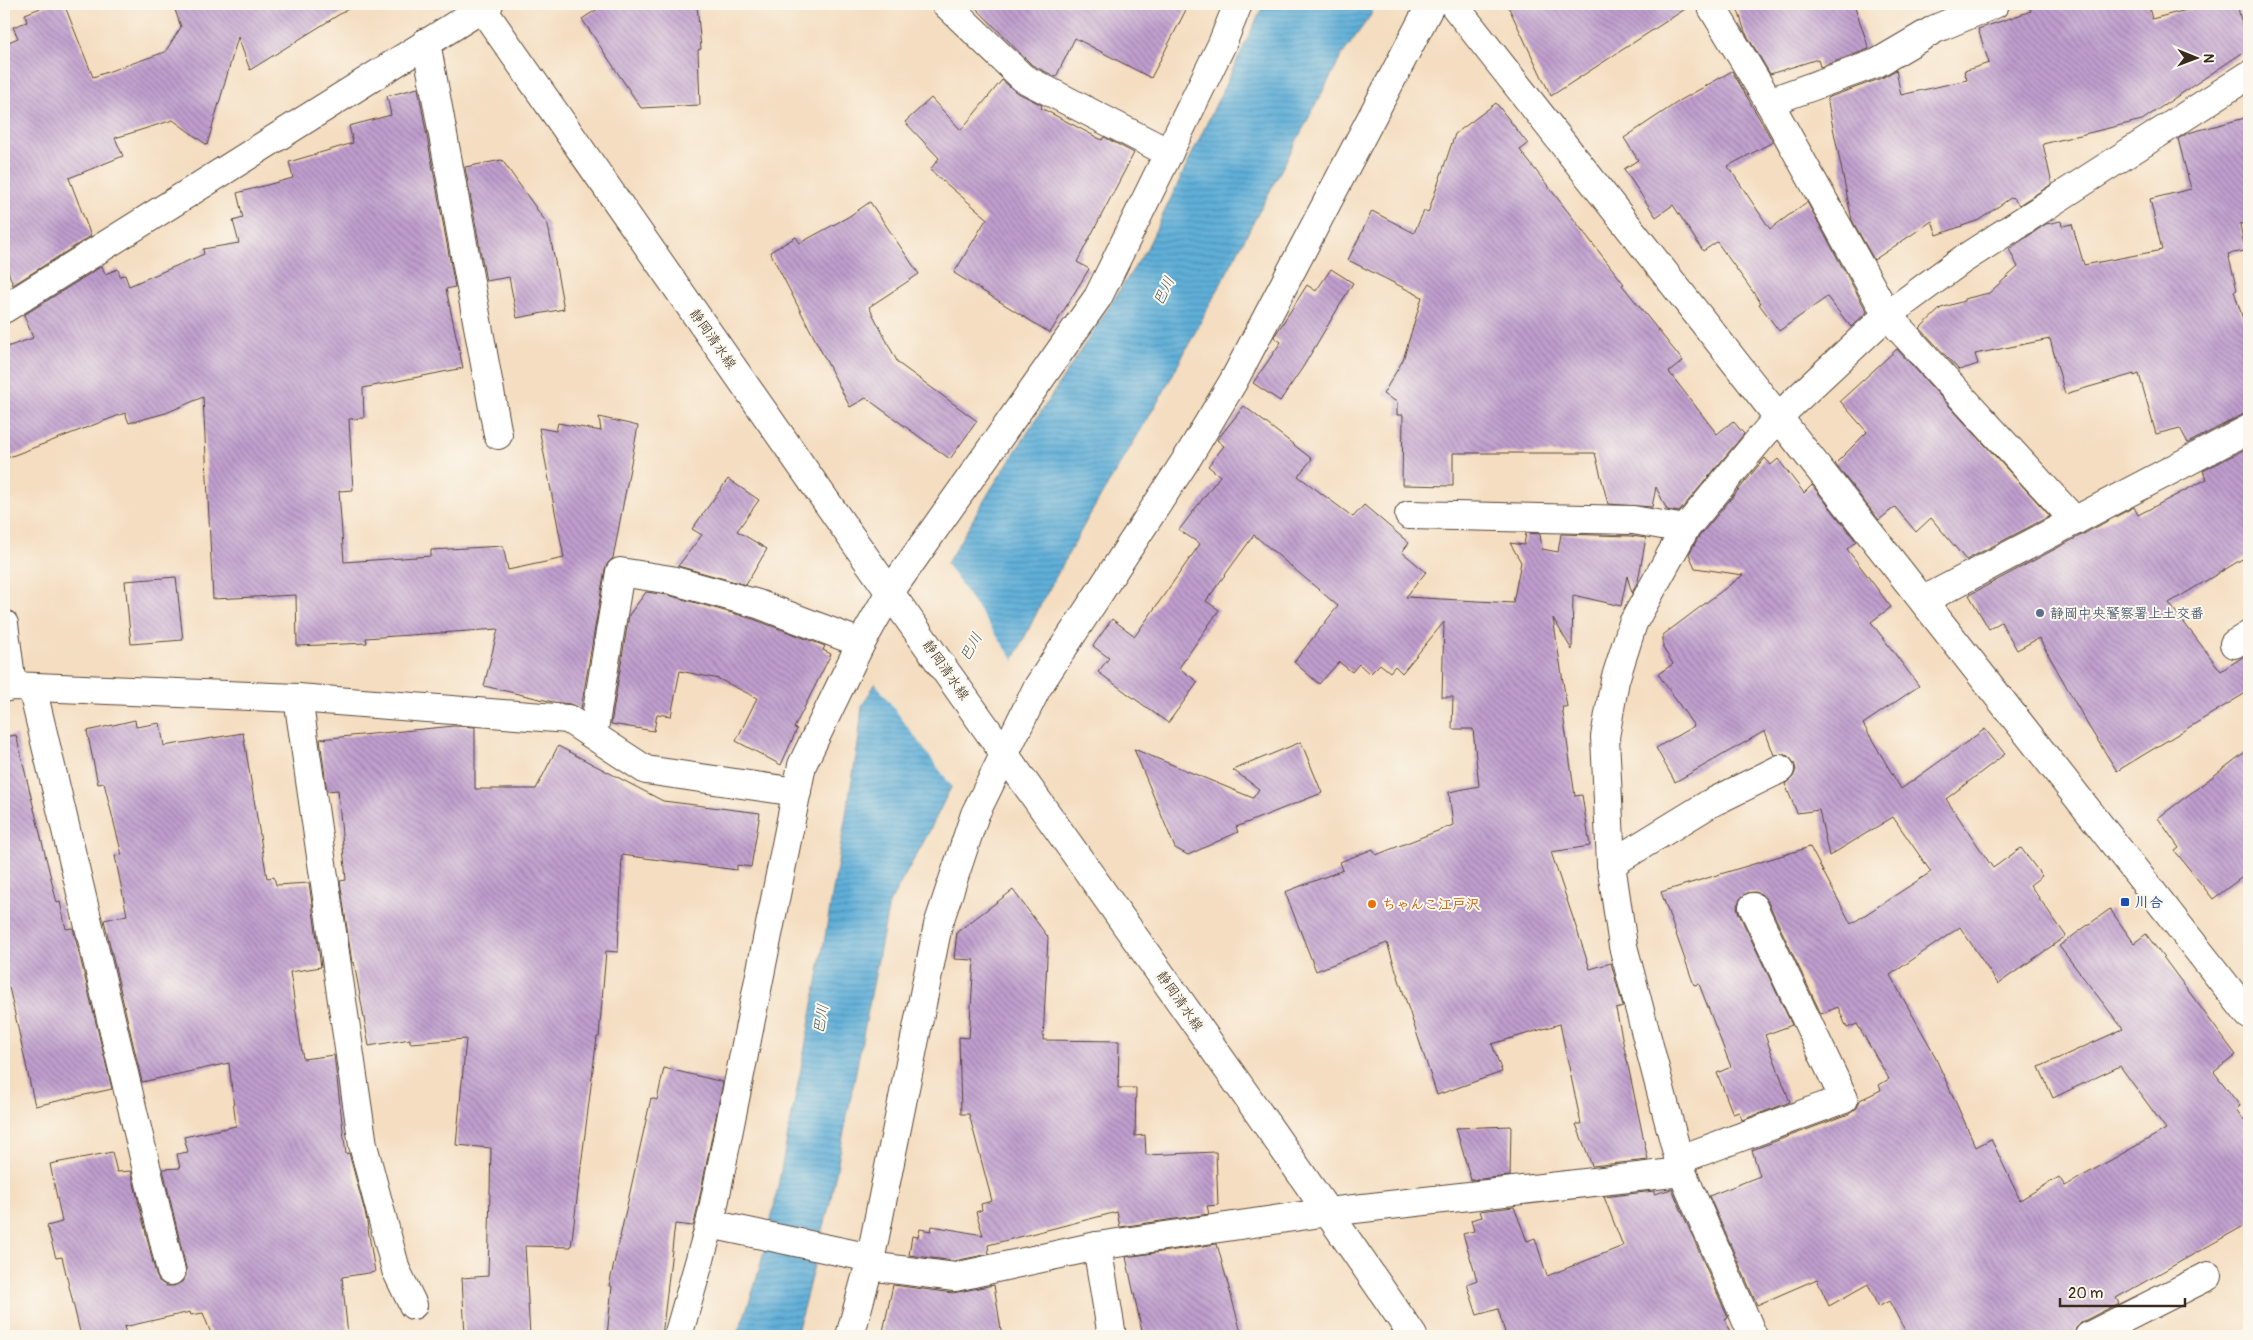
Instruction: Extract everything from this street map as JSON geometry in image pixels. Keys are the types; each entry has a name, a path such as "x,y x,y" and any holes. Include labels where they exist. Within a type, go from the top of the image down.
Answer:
{"street":[{"path":"946,4 1023,78 1169,153"},
{"path":"678,1336 718,1226 802,765 861,643 894,599 1098,297 1222,44 1238,4"},
{"path":"850,1336 863,1259 938,925 974,814 1001,748 1037,688 1188,457 1232,382 1431,4"},
{"path":"1453,4 2249,1015"},
{"path":"1710,4 1769,102 1887,315 2075,521"},
{"path":"1769,102 1877,63 1935,29 1995,4"},
{"path":"4,309 483,5"},
{"name":"静岡清水線","path":"483,5 894,599 1328,1212 1413,1336"},
{"path":"426,42 498,435"},
{"path":"1754,1336 1680,1166 1623,946 1611,864 1606,737 1616,680 1633,622 1684,530 1779,416 1887,315 1962,260 2249,75"},
{"path":"1924,600 2249,429"},
{"path":"1409,515 1633,520 1684,530"},
{"path":"593,735 620,572 671,580 758,604 861,643"},
{"path":"4,624 16,687 171,1271"},
{"path":"16,687 298,698 568,719 646,770 797,792"},
{"path":"298,698 363,1145 396,1270 413,1305"},
{"path":"1611,864 1710,804 1780,769"},
{"path":"718,1226 863,1259 955,1277 1097,1246 1328,1212 1680,1166 1844,1099 1753,907"},
{"path":"1097,1246 1112,1336"},
{"path":"2089,1336 2208,1276"}],"water":[{"name":"巴川","path":"1264,4 1372,4 1371,15 1342,55 1163,393 1089,516 1040,606 928,834 889,904 830,1203 796,1336 736,1336 761,1264 777,1189 824,942 858,745 862,706 991,489 1147,248"}],"pier":[{"path":"945,562 1015,662 953,788 874,681"}],"building":[{"path":"51,4 64,4 93,77 165,52 181,27 173,4 356,4 250,70 238,37 207,145 173,120 115,138 123,156 69,178 91,236 13,285 4,260 4,44 18,38 13,27 27,22 25,14"},
{"path":"605,4 697,4 701,49 698,50 700,105 641,108 582,19"},
{"path":"972,4 1189,4 1151,78 1075,38 1056,77 1032,65"},
{"path":"1507,4 1693,4 1551,96"},
{"path":"1736,4 1854,4 1869,49 1820,67 1818,59 1770,74 1745,32"},
{"path":"2029,4 2148,4 2152,19 2209,4 2237,4 2248,49 2142,120 2043,144 2052,184 2019,205 2012,197 1979,220 1937,235 1932,221 1874,260 1852,220 1827,98 1882,78 1896,70 1901,95 1967,80 1964,71 1989,63 1978,29 2031,11"},
{"path":"1732,71 1773,142 1728,166 1770,229 1807,202 1867,312 1851,327 1827,297 1779,331 1717,242 1703,251 1673,205 1656,217 1624,169 1638,160 1624,138 1681,100"},
{"path":"1002,80 1016,92 1042,105 1041,108 1102,140 1104,137 1134,153 1077,262 1089,269 1050,333 954,273 987,218 930,170 939,158 905,122 931,98 961,130"},
{"path":"418,88 455,287 446,289 463,368 363,388 364,418 349,419 353,490 339,491 344,562 431,556 431,550 503,546 508,570 564,558 539,428 556,431 558,423 601,431 599,417 638,426 613,558 605,569 581,709 570,704 553,702 484,686 498,629 366,638 367,643 297,646 296,595 213,599 203,397 166,413 129,423 125,413 4,459 4,348 33,338 24,315 102,266 105,274 118,269 120,276 125,275 129,286 204,254 203,249 239,243 233,221 243,218 237,193 293,178 289,162 353,143 349,126 391,115 387,96"},
{"path":"1496,103 1528,144 1520,150 1624,284 1622,285 1683,361 1669,372 1717,434 1733,421 1744,434 1679,512 1667,510 1656,487 1652,507 1608,504 1595,453 1453,453 1453,486 1402,485 1403,415 1397,415 1397,402 1383,394 1403,360 1422,297 1348,260 1372,211 1414,233 1424,211 1428,213 1455,134"},
{"path":"2249,117 2249,222 2240,224 2245,251 2228,254 2237,290 2234,291 2249,338 2249,413 2188,443 2180,428 2156,434 2139,374 2065,394 2050,339 1975,354 1978,364 1959,370 1920,328 1941,308 1964,301 1964,299 1989,293 2018,267 2009,249 2046,224 2061,221 2062,226 2072,224 2084,265 2162,250 2150,199 2191,189 2178,139 2188,133"},
{"path":"502,160 548,225 564,309 517,318 509,277 486,281 465,167"},
{"path":"870,202 919,274 869,307 898,363 977,421 950,459 866,398 850,407 770,252 796,237 800,243 848,217"},
{"path":"1331,269 1353,283 1303,367 1280,401 1253,383 1281,342 1274,337 1307,285 1316,291"},
{"path":"1897,349 2050,516 1966,560 1931,518 1916,532 1895,507 1879,520 1835,464 1867,432 1840,401"},
{"path":"1244,406 1312,459 1298,476 1353,517 1364,505 1409,543 1402,552 1426,572 1406,597 1513,603 1521,562 1510,543 1524,545 1526,533 1540,534 1542,549 1558,552 1561,534 1646,538 1638,581 1632,593 1627,576 1621,606 1573,595 1572,650 1553,618 1567,707 1562,707 1575,796 1582,795 1590,846 1551,852 1590,969 1611,963 1623,1007 1616,1009 1648,1160 1592,1166 1576,1124 1581,1124 1560,1024 1492,1044 1502,1072 1437,1095 1387,943 1316,971 1285,892 1343,870 1340,862 1373,849 1376,855 1453,825 1449,792 1479,786 1473,729 1452,729 1453,697 1442,697 1444,622 1402,673 1395,666 1390,672 1380,664 1370,674 1359,664 1352,672 1339,662 1319,684 1294,662 1338,606 1254,535 1206,601 1219,610 1179,668 1198,682 1168,723 1098,672 1109,658 1093,646 1112,619 1135,636 1200,544 1179,530 1220,476 1208,466 1224,446 1217,440"},
{"path":"2249,447 2249,555 2169,603 2221,671 2249,653 2249,691 2117,771 2089,727 2039,638 2017,650 2001,622 1989,629 1969,595 2134,507 2138,515 2207,479 2203,471"},
{"path":"1765,458 1771,465 1778,459 1804,493 1812,485 1856,541 1847,549 1891,607 1871,622 1919,686 1863,724 1901,789 1985,729 2005,754 1946,799 1993,868 2021,848 2042,876 2030,885 2066,936 1998,984 1960,927 1890,975 1931,1048 1976,1147 1991,1139 2020,1200 2059,1177 2065,1186 2166,1129 2120,1066 2053,1098 2039,1067 2123,1029 2059,946 2110,909 2134,943 2146,934 2236,1055 2214,1072 2240,1106 2236,1109 2249,1128 2249,1223 2116,1298 2119,1303 2082,1322 2076,1328 2074,1336 1908,1336 1889,1301 1878,1307 1868,1284 1829,1306 1817,1279 1757,1305 1709,1196 1760,1176 1752,1150 1849,1114 1857,1108 1860,1100 1881,1090 1879,1085 1889,1079 1857,1024 1847,1028 1838,1007 1821,1014 1767,900 1761,894 1755,892 1747,893 1740,899 1737,906 1739,914 1792,1025 1765,1035 1790,1102 1742,1120 1739,1112 1733,1114 1717,1073 1731,1067 1699,984 1694,985 1661,892 1810,847 1851,924 1931,872 1893,817 1829,856 1819,810 1797,813 1785,784 1793,777 1796,770 1794,763 1788,756 1782,754 1774,755 1765,731 1675,782 1656,748 1694,726 1658,674 1673,664 1663,648 1663,635 1743,575 1695,568 1689,554 1698,538"},
{"path":"728,479 759,500 737,531 767,549 746,585 678,566 702,535 692,529"},
{"path":"176,577 183,640 131,644 125,581"},
{"path":"646,592 668,595 753,619 825,646 823,650 831,654 794,728 797,729 781,765 736,741 757,698 719,679 680,671 671,716 657,714 654,731 611,724 629,615"},
{"path":"135,720 136,727 160,723 164,746 243,733 267,878 274,877 276,885 309,883 321,967 290,972 303,1059 334,1055 346,1154 349,1153 366,1216 375,1272 342,1277 348,1336 212,1336 203,1313 191,1315 190,1312 124,1327 127,1336 81,1336 62,1257 56,1258 47,1226 62,1222 50,1164 112,1152 117,1172 131,1171 156,1275 159,1281 166,1286 174,1286 182,1282 186,1276 186,1268 163,1169 180,1168 177,1154 188,1152 184,1137 236,1126 229,1063 142,1082 104,920 127,915 115,856 122,855 104,783 98,784 87,731"},
{"path":"454,726 475,727 475,789 536,789 558,746 663,801 760,813 751,867 737,865 737,870 622,855 618,952 606,951 599,1037 597,1037 571,1247 525,1246 530,1336 465,1336 462,1278 488,1276 491,1148 456,1145 466,1039 410,1043 410,1039 369,1046 354,962 352,963 340,881 346,880 338,790 327,791 320,739"},
{"path":"16,735 57,903 60,902 66,929 73,928 112,1089 35,1106 9,987 4,988 4,737"},
{"path":"1301,742 1322,793 1236,827 1238,832 1188,855 1175,848 1134,749 1253,798 1259,789 1233,770"},
{"path":"2249,749 2249,818 2243,822 2249,829 2249,872 2213,899 2175,851 2179,848 2158,818"},
{"path":"1013,890 1048,937 1043,1040 1119,1041 1118,1088 1136,1088 1135,1136 1145,1135 1146,1155 1216,1152 1218,1205 1207,1206 1209,1214 1120,1227 1117,1212 988,1245 989,1254 954,1261 909,1255 912,1236 918,1237 920,1229 931,1231 932,1226 983,1235 976,1212 982,1210 981,1204 992,1201 969,1114 961,1114 959,1037 969,1038 974,960 954,959 957,932"},
{"path":"664,1068 723,1082 695,1220 693,1226 675,1224 662,1336 607,1336 612,1286 609,1286 651,1098 657,1100"},
{"path":"1511,1126 1510,1176 1471,1180 1456,1128"},
{"path":"1672,1189 1728,1318 1725,1319 1731,1336 1506,1336 1498,1309 1477,1315 1467,1284 1477,1280 1463,1234 1474,1231 1471,1220 1482,1217 1480,1211 1514,1207 1527,1241 1535,1238 1547,1276 1623,1246 1604,1197 1654,1191 1654,1194"},
{"path":"1217,1244 1242,1336 1143,1336 1126,1257"},
{"path":"893,1285 953,1293 994,1285 1002,1336 882,1336"}],"place":[{"name":"静岡中央警察署上土交番","path":"2040,613"},
{"name":"川合","path":"2125,902"},
{"name":"ちゃんこ江戸沢","path":"1372,904"}]}
